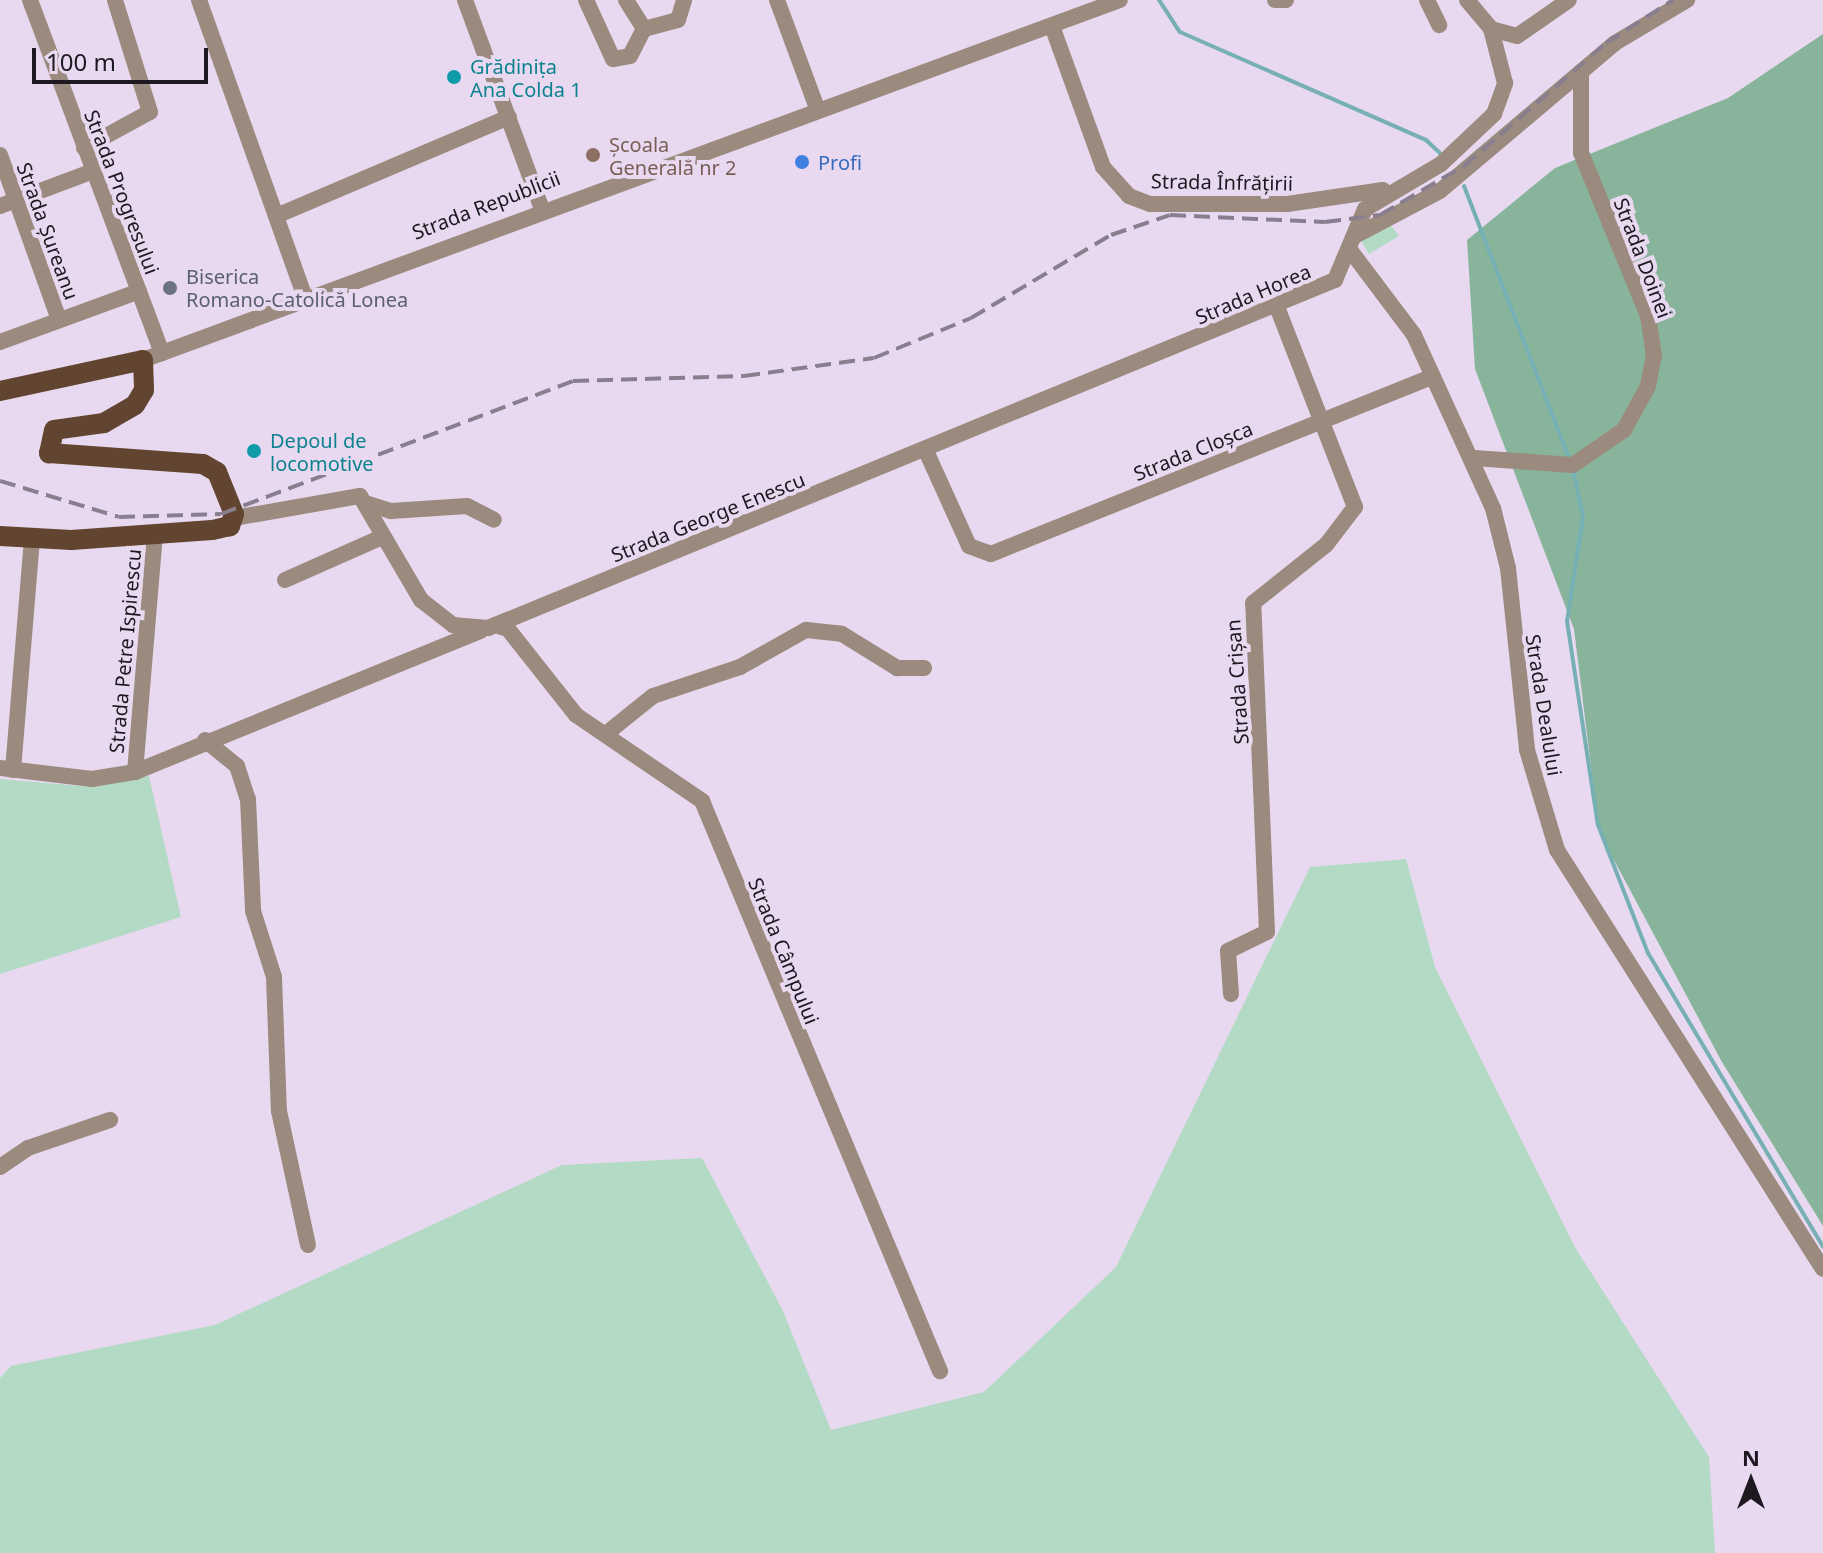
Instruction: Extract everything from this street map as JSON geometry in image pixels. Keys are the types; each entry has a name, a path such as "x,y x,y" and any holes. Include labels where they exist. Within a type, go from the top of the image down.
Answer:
{"main road":[{"name":"Strada Republicii","path":"0,391 153,356"},
{"path":"0,536 32,539 222,529 234,518 217,472 203,464 49,453 54,430 104,423 135,405 153,356"}],"street":[{"name":"Strada Progresului","path":"30,0 139,291 153,356"},
{"path":"84,148 150,112 115,0"},
{"path":"199,0 305,298"},
{"path":"465,0 542,209"},
{"path":"586,0 613,59 630,56 644,29 678,20 684,0"},
{"path":"626,0 644,29"},
{"path":"777,0 818,111"},
{"name":"Strada Republicii","path":"153,356 542,209 1120,0"},
{"path":"1275,0 1286,0"},
{"path":"1427,0 1439,25"},
{"path":"1467,0 1491,29 1517,36 1534,30 1569,0"},
{"path":"1650,0 1652,19"},
{"path":"1351,244 1469,171 1581,72 1652,19 1687,0"},
{"name":"Strada Înfrățirii","path":"1052,26 1103,167 1129,196 1150,204 1332,203 1406,185"},
{"name":"Strada Horea","path":"926,451 1277,307 1335,280 1365,209 1441,164 1494,114 1505,83 1491,29"},
{"name":"Strada Doinei","path":"1474,458 1571,465 1624,430 1648,386 1654,356 1648,316 1581,153 1581,72"},
{"path":"276,216 509,117"},
{"name":"Strada Șureanu","path":"0,155 8,203 59,320"},
{"path":"8,203 93,171"},
{"name":"Strada Dealului","path":"1351,244 1395,304 1433,376 1474,458 1503,543 1527,750 1557,850 1823,1269"},
{"path":"0,342 139,291"},
{"name":"Strada Crișan","path":"1231,994 1228,951 1267,932 1253,603 1326,545 1355,507 1277,307"},
{"name":"Strada Cloșca","path":"926,451 969,546 991,554 1433,376"},
{"name":"Strada George Enescu","path":"7,769 92,779 142,769 205,740 926,451"},
{"path":"234,518 353,494 369,504 391,511 467,506 494,520"},
{"path":"369,504 380,538 401,576 439,617 468,629 496,625"},
{"name":"Strada Petre Ispirescu","path":"142,769 155,533"},
{"path":"285,580 380,538"},
{"path":"7,769 32,539"},
{"name":"Strada Câmpului","path":"496,625 508,629 568,708 702,801 940,1371"},
{"path":"607,733 653,696 740,667 806,630 842,634 897,668 924,668"},
{"path":"205,740 237,766 248,799 253,911 274,977 279,1111 308,1245"},
{"path":"0,1167 28,1148 110,1120"}],"green space":[{"path":"1823,34 1823,1226 1722,1062 1599,832 1574,629 1475,369 1467,240 1555,168 1728,98"},
{"path":"1390,224 1399,236 1369,254 1359,237"},
{"path":"149,776 181,917 0,974 0,779 92,787"},
{"path":"1406,859 1435,967 1576,1249 1709,1457 1715,1553 0,1553 0,1378 11,1366 215,1325 562,1165 702,1158 783,1311 831,1430 984,1392 1116,1267 1310,867"}],"waterway":[{"path":"1159,0 1180,32 1426,140 1440,153"},
{"path":"1464,186 1570,461"},
{"path":"1573,469 1583,517 1567,621 1598,825 1648,953 1823,1247"}],"railway":[{"path":"0,481 119,517 221,514 573,381 744,376 874,358 971,318 1111,235 1170,215 1325,222 1380,215 1464,166 1606,43 1673,0"}],"place":[{"name":"Grădinița Ana Colda 1","path":"454,77"},
{"name":"Școala Generală nr 2","path":"593,155"},
{"name":"Profi","path":"802,162"},
{"name":"Biserica Romano-Catolică Lonea","path":"170,288"},
{"name":"Depoul de locomotive","path":"254,451"}]}
